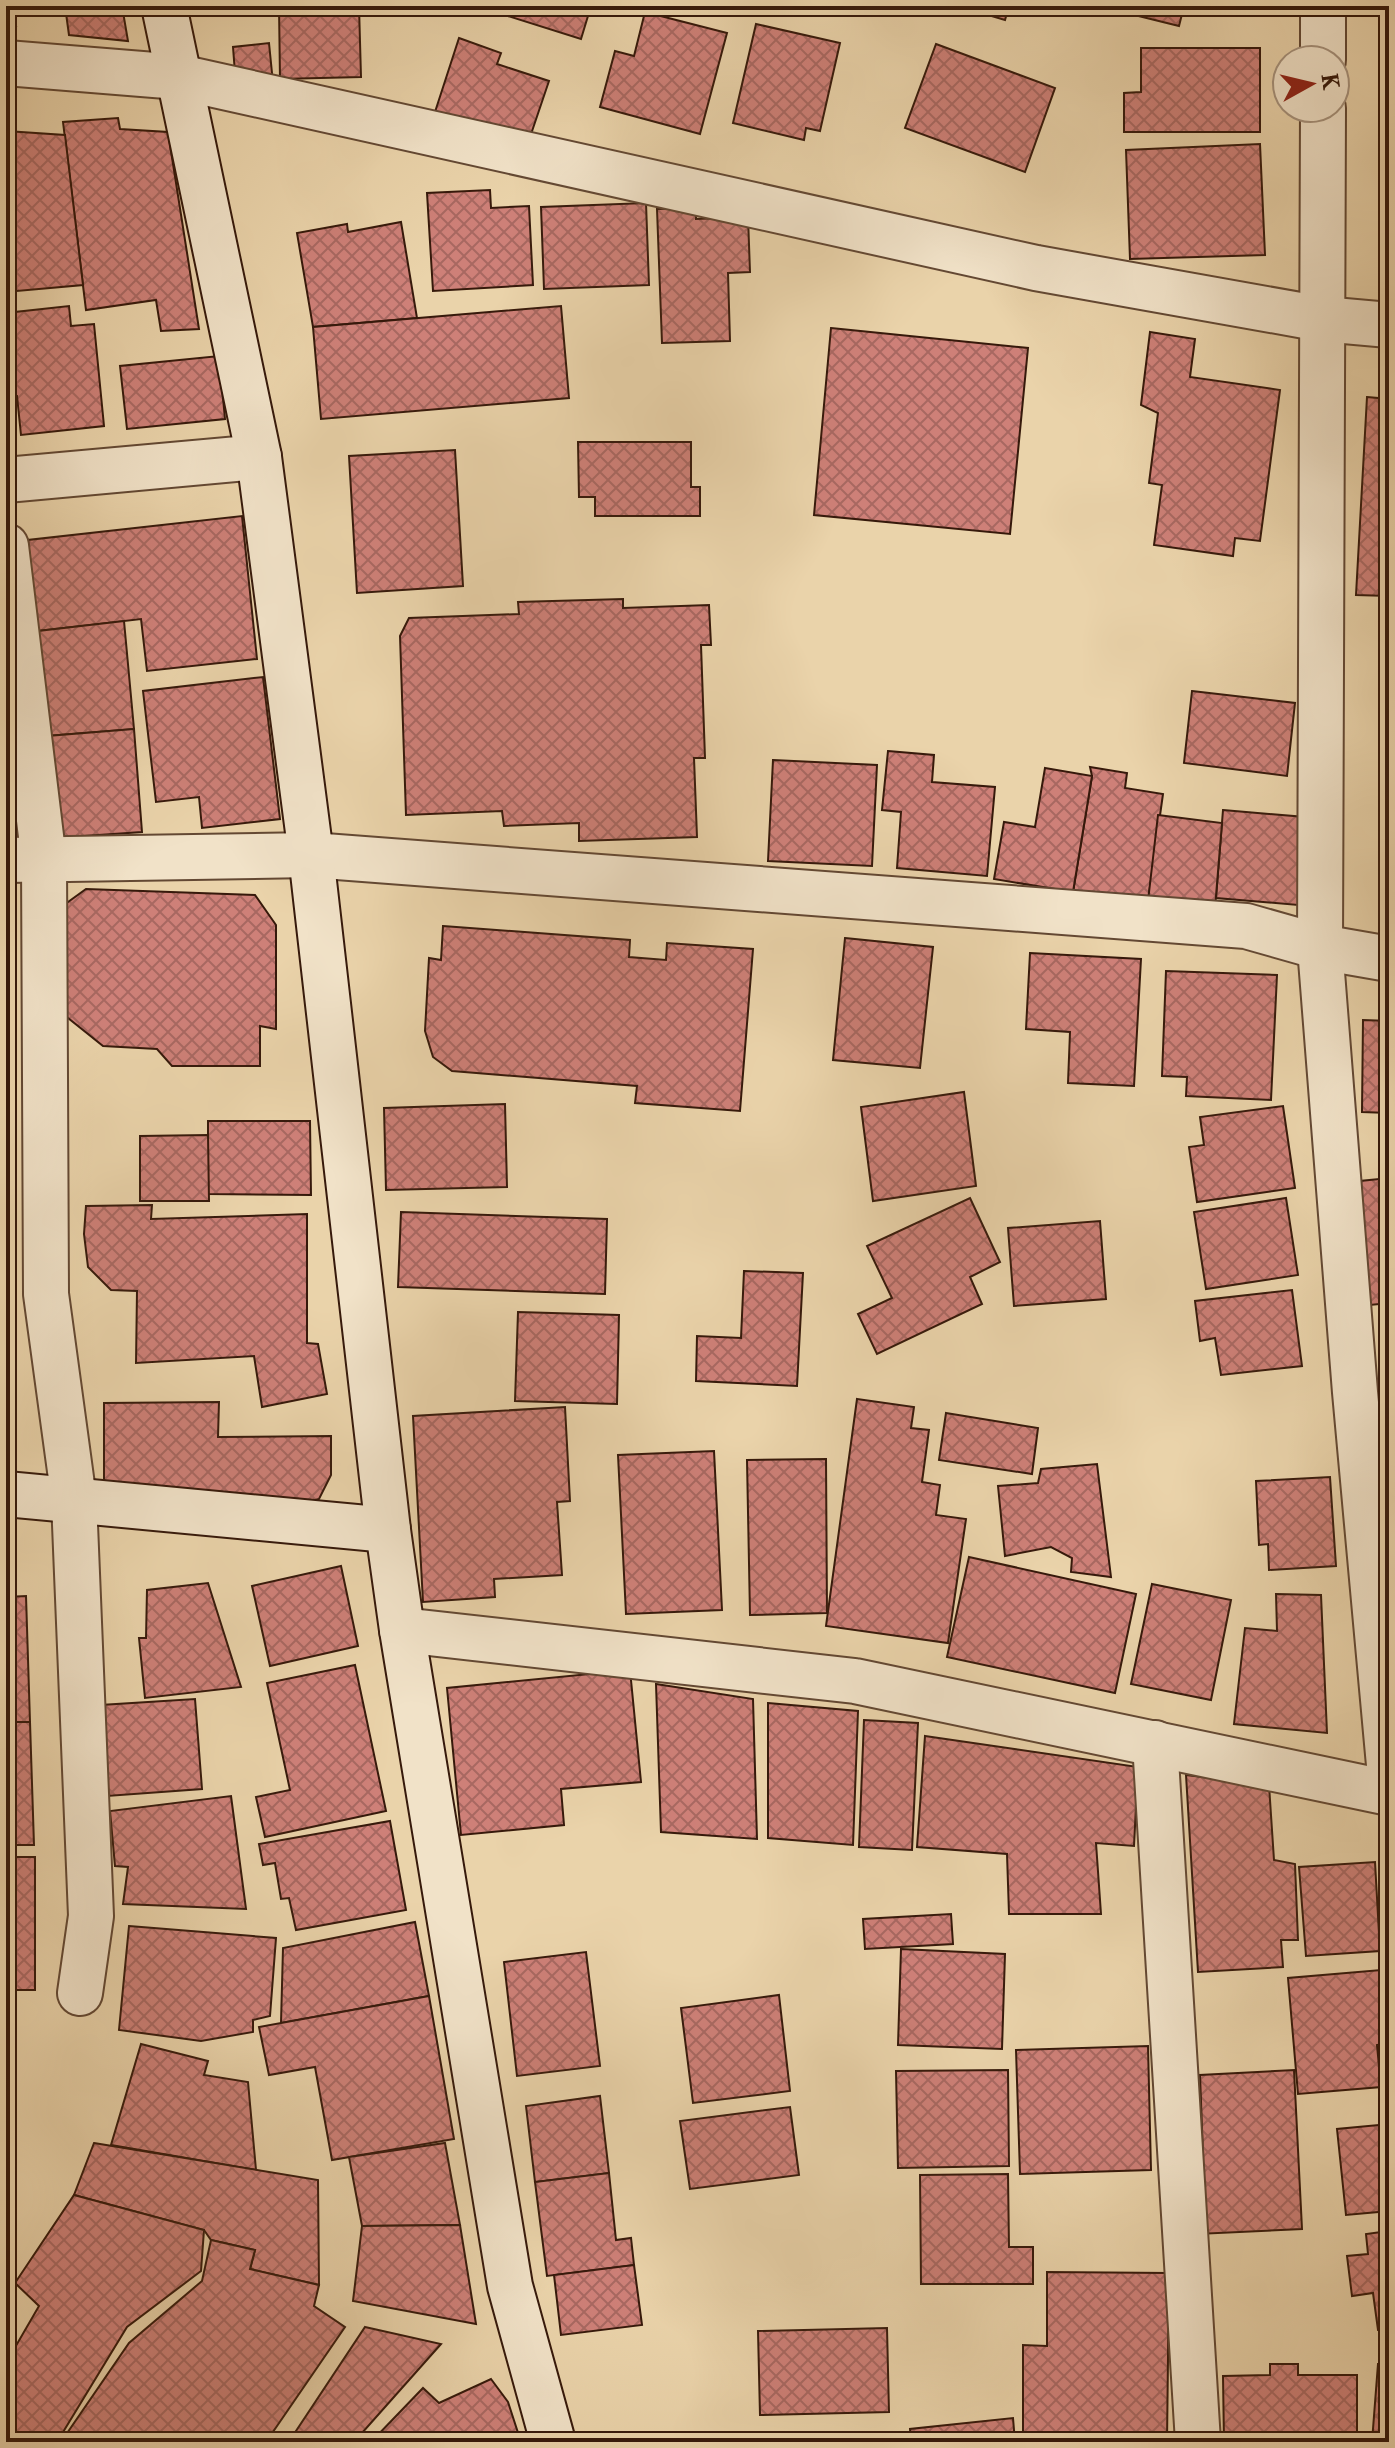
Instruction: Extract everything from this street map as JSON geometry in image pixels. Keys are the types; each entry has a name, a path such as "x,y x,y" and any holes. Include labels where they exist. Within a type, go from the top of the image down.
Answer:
{"street":[{"path":"164,6 259,457 311,855 402,1630 510,2286 553,2442"},
{"path":"1323,6 1323,44"},
{"path":"6,63 179,77 1036,268 1322,319 1389,325"},
{"path":"1323,124 1320,947 1355,1392 1389,1765"},
{"path":"6,480 259,457"},
{"path":"6,546 46,1294 74,1500 91,1916 80,1993"},
{"path":"25,860 311,855 1246,926 1320,947 1389,959"},
{"path":"6,1494 388,1530"},
{"path":"402,1630 855,1681 1389,1793"},
{"path":"1155,1743 1198,2442"}],"building":[{"path":"6,6 53,6 13,14 16,26 6,27"},
{"path":"65,6 122,6 128,41 69,35"},
{"path":"279,6 359,6 361,77 280,79"},
{"path":"476,6 591,6 581,39"},
{"path":"958,6 1009,6 1005,20"},
{"path":"1098,6 1184,6 1179,26"},
{"path":"645,12 727,33 700,134 600,107 615,51 634,56"},
{"path":"756,24 840,43 820,131 806,128 804,140 733,123"},
{"path":"459,38 501,53 497,64 549,81 527,146 434,115"},
{"path":"269,43 273,83 236,86 233,47"},
{"path":"936,44 1055,88 1025,172 905,128"},
{"path":"1141,48 1260,48 1260,132 1124,132 1124,93 1141,92"},
{"path":"118,118 120,129 168,132 199,329 161,331 156,300 86,310 63,122"},
{"path":"6,131 65,135 83,285 6,292"},
{"path":"1260,144 1265,255 1130,259 1126,150"},
{"path":"490,190 491,208 529,206 533,285 433,291 427,193"},
{"path":"646,203 649,285 544,289 541,207"},
{"path":"696,208 696,219 748,217 750,272 728,273 730,341 662,343 657,209"},
{"path":"401,222 417,318 313,327 297,233 347,224 348,232"},
{"path":"69,306 71,326 94,324 104,426 21,435 17,396 6,397 6,313"},
{"path":"561,306 569,398 321,419 313,327"},
{"path":"831,328 1028,348 1010,534 814,515"},
{"path":"1150,332 1195,339 1190,377 1280,390 1260,541 1235,538 1233,556 1154,545 1162,485 1149,483 1158,413 1141,405"},
{"path":"219,356 225,419 127,429 120,366"},
{"path":"1367,397 1389,399 1389,596 1356,595"},
{"path":"578,442 691,442 691,487 700,487 700,516 595,516 595,497 579,497"},
{"path":"455,450 463,586 357,593 349,456"},
{"path":"242,516 257,659 147,671 141,619 38,631 28,540"},
{"path":"623,599 623,608 709,605 711,645 701,645 705,758 694,758 697,837 579,841 579,823 504,826 502,811 406,815 400,636 409,618 519,614 518,602"},
{"path":"124,621 134,729 47,736 38,631"},
{"path":"263,677 280,819 202,828 199,797 156,802 143,691"},
{"path":"1192,691 1295,703 1287,776 1184,763"},
{"path":"134,729 142,832 55,838 47,736"},
{"path":"888,751 934,755 932,782 995,787 987,876 897,868 901,812 882,810"},
{"path":"773,760 877,765 872,866 768,861"},
{"path":"6,766 20,766 24,836 6,837"},
{"path":"1090,767 1127,773 1125,788 1163,794 1148,901 1073,892 1092,776"},
{"path":"1045,768 1092,776 1073,892 994,879 1004,822 1035,827"},
{"path":"1223,810 1305,817 1298,905 1216,898"},
{"path":"1158,815 1222,823 1215,908 1148,901"},
{"path":"86,889 255,895 276,925 276,1029 260,1026 260,1066 172,1066 157,1049 103,1046 53,1006 57,910"},
{"path":"6,893 13,894 6,939"},
{"path":"443,926 630,940 629,957 666,960 667,943 753,949 740,1111 635,1103 637,1086 452,1071 433,1057 425,1031 429,958 441,960"},
{"path":"845,938 933,947 920,1068 833,1060"},
{"path":"1030,953 1141,959 1134,1086 1068,1083 1070,1032 1026,1029"},
{"path":"1166,971 1277,975 1271,1100 1186,1096 1187,1077 1162,1076"},
{"path":"1363,1020 1389,1021 1389,1113 1362,1112"},
{"path":"964,1092 976,1186 873,1201 861,1107"},
{"path":"505,1104 507,1187 386,1190 384,1108"},
{"path":"1283,1106 1295,1188 1197,1202 1189,1147 1204,1145 1200,1117"},
{"path":"208,1121 310,1121 311,1195 208,1194"},
{"path":"208,1135 209,1201 140,1201 140,1136"},
{"path":"1389,1178 1389,1303 1370,1305 1360,1181"},
{"path":"970,1198 1000,1262 970,1277 982,1304 877,1354 858,1314 892,1298 867,1246"},
{"path":"1286,1198 1298,1275 1206,1289 1194,1212"},
{"path":"152,1205 151,1219 307,1214 307,1343 318,1344 327,1394 262,1407 254,1356 136,1363 137,1291 111,1290 88,1267 84,1234 86,1206"},
{"path":"401,1212 607,1219 605,1294 398,1287"},
{"path":"1100,1221 1106,1299 1014,1306 1008,1228"},
{"path":"744,1271 803,1273 797,1386 696,1381 697,1336 741,1338"},
{"path":"1292,1290 1302,1366 1221,1375 1215,1338 1200,1341 1195,1301"},
{"path":"518,1312 619,1315 617,1404 515,1401"},
{"path":"857,1399 914,1407 911,1428 929,1430 922,1482 940,1485 936,1515 966,1519 948,1643 826,1626"},
{"path":"219,1402 218,1437 331,1436 331,1475 319,1499 288,1507 130,1498 104,1480 104,1403"},
{"path":"565,1407 570,1501 557,1502 562,1575 494,1579 495,1597 423,1602 413,1416"},
{"path":"946,1413 1038,1428 1032,1474 939,1460"},
{"path":"714,1451 722,1610 626,1614 618,1455"},
{"path":"826,1459 827,1613 750,1615 747,1460"},
{"path":"1097,1464 1111,1577 1071,1572 1072,1558 1051,1547 1005,1556 998,1486 1038,1483 1041,1469"},
{"path":"1330,1477 1336,1566 1269,1570 1268,1544 1259,1545 1256,1481"},
{"path":"969,1557 1136,1594 1115,1693 947,1657"},
{"path":"341,1566 358,1646 270,1666 252,1586"},
{"path":"208,1583 241,1687 145,1698 139,1638 146,1638 147,1590"},
{"path":"1152,1584 1231,1600 1211,1700 1131,1684"},
{"path":"1276,1594 1321,1595 1327,1733 1234,1724 1245,1628 1277,1631"},
{"path":"26,1596 30,1722 6,1722 6,1597"},
{"path":"355,1665 386,1811 265,1837 256,1797 290,1790 267,1683"},
{"path":"630,1670 641,1782 561,1789 564,1825 461,1835 447,1688"},
{"path":"656,1684 753,1699 757,1839 661,1832"},
{"path":"195,1699 202,1789 107,1796 101,1705"},
{"path":"768,1703 858,1711 853,1845 768,1838"},
{"path":"864,1720 918,1723 912,1850 859,1847"},
{"path":"6,1722 30,1722 34,1845 6,1845"},
{"path":"925,1736 1138,1767 1134,1846 1096,1843 1101,1914 1009,1914 1007,1854 917,1847"},
{"path":"1186,1775 1269,1785 1274,1860 1295,1864 1298,1940 1281,1940 1283,1967 1198,1972"},
{"path":"231,1796 246,1909 123,1904 128,1867 115,1866 110,1811"},
{"path":"390,1821 406,1910 296,1930 289,1898 281,1899 275,1863 263,1865 259,1844"},
{"path":"6,1857 35,1857 35,1990 6,1990"},
{"path":"1375,1862 1380,1951 1306,1956 1299,1867"},
{"path":"951,1914 953,1944 865,1949 863,1919"},
{"path":"415,1922 429,1996 281,2023 283,1948"},
{"path":"129,1926 276,1938 270,2016 253,2020 253,2032 201,2041 119,2030"},
{"path":"901,1949 1005,1954 1002,2049 898,2045"},
{"path":"586,1952 600,2066 517,2076 504,1962"},
{"path":"1381,1970 1387,2043 1377,2045 1381,2087 1298,2094 1288,1978"},
{"path":"779,1995 790,2091 693,2103 681,2008"},
{"path":"429,1996 454,2139 332,2160 315,2067 269,2075 259,2027"},
{"path":"141,2044 208,2061 204,2075 248,2082 256,2170 111,2145"},
{"path":"1148,2046 1151,2170 1020,2174 1016,2050"},
{"path":"1008,2070 1009,2166 898,2168 896,2071"},
{"path":"1294,2070 1302,2229 1197,2234 1193,2159 1203,2156 1200,2075"},
{"path":"600,2096 609,2173 535,2182 526,2106"},
{"path":"790,2107 799,2175 690,2189 680,2121"},
{"path":"1389,2124 1389,2211 1346,2215 1337,2129"},
{"path":"94,2143 318,2180 319,2285 250,2269 255,2250 211,2240 204,2230 74,2195"},
{"path":"445,2143 460,2225 362,2226 349,2157"},
{"path":"609,2173 616,2240 631,2238 634,2265 547,2276 535,2182"},
{"path":"1008,2174 1009,2247 1033,2247 1033,2284 921,2284 920,2175"},
{"path":"74,2195 204,2230 201,2271 127,2327 57,2442 11,2442 6,2438 6,2363 39,2306 15,2283"},
{"path":"460,2225 476,2324 353,2301 362,2226"},
{"path":"1389,2231 1389,2329 1378,2330 1373,2293 1352,2296 1347,2256 1368,2254 1366,2234"},
{"path":"211,2240 255,2250 250,2269 319,2285 314,2306 345,2327 266,2442 61,2442 129,2343 202,2281"},
{"path":"634,2265 642,2325 561,2335 554,2275"},
{"path":"1047,2272 1169,2273 1167,2442 1023,2442 1023,2345 1047,2346"},
{"path":"365,2327 441,2344 354,2442 312,2442 296,2431"},
{"path":"887,2328 889,2412 760,2415 758,2331"},
{"path":"1270,2364 1298,2364 1298,2375 1357,2375 1357,2442 1224,2442 1223,2376 1270,2375"},
{"path":"1378,2364 1389,2364 1389,2442 1372,2442"},
{"path":"491,2379 508,2402 521,2442 371,2442 423,2388 439,2403"},
{"path":"1013,2418 1015,2442 911,2442 910,2429"}]}
